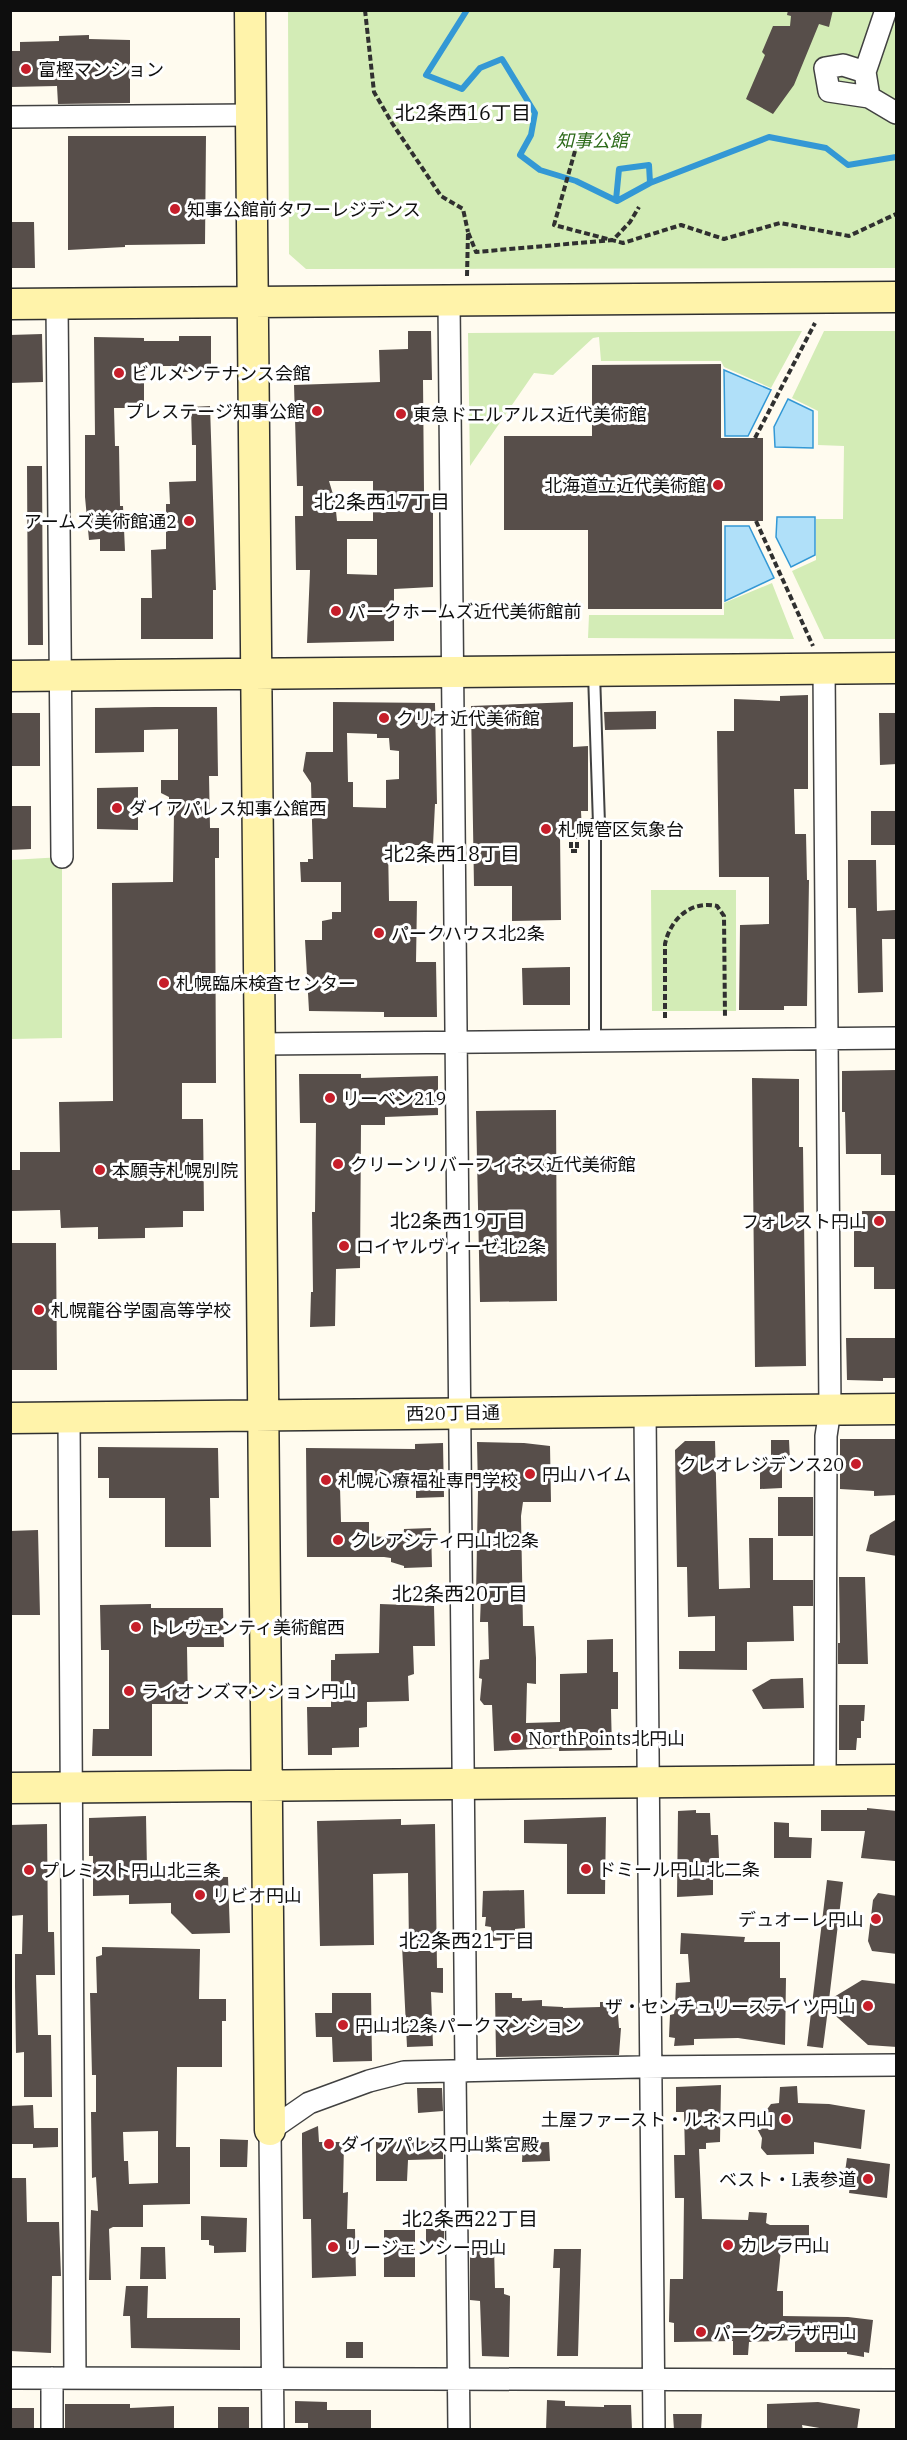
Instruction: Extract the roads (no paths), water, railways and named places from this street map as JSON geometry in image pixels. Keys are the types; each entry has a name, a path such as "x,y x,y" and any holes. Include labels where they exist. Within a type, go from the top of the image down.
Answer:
{"street":[{"path":"250,10 273,2430"},
{"path":"869,97 866,72 886,10"},
{"path":"866,72 843,65 825,68 829,91 869,97 897,113"},
{"path":"10,117 251,116"},
{"path":"10,304 897,297"},
{"path":"449,301 463,1784 459,2430"},
{"path":"57,304 62,857"},
{"path":"10,676 594,671 819,659 897,668"},
{"path":"819,659 827,1039 830,1410 826,1436 825,1780"},
{"path":"260,1044 897,1038"},
{"name":"西20丁目通","path":"10,1418 897,1410"},
{"path":"645,1411 654,2430"},
{"path":"69,1417 75,2378"},
{"path":"10,1788 897,1780"},
{"path":"270,2130 309,2103 369,2081 404,2072 897,2065"},
{"path":"10,2378 897,2380"},
{"path":"52,2378 52,2430"}],"lane":[{"path":"594,671 599,824 595,824 596,1041"}],"water":[{"path":"724,370 771,390 748,436 725,436"},
{"path":"788,399 813,411 813,448 775,447 774,427"},
{"path":"777,517 815,517 815,555 791,567 776,537"},
{"path":"725,526 749,526 774,578 725,601"}],"waterway":[{"path":"467,10 426,75 462,89 480,68 502,59 535,113 531,135 520,155 540,170 576,181 617,201 650,183 769,137 826,148 848,165 896,157"},
{"path":"616,200 619,169 649,165 650,183"}],"place":[{"name":"富樫マンション","path":"26,69"},
{"name":"知事公館前タワーレジデンス","path":"175,209"},
{"name":"ビルメンテナンス会館","path":"119,373"},
{"name":"プレステージ知事公館","path":"317,411"},
{"name":"東急ドエルアルス近代美術館","path":"401,414"},
{"name":"北海道立近代美術館","path":"718,485"},
{"name":"アームズ美術館通2","path":"189,521"},
{"name":"パークホームズ近代美術館前","path":"336,611"},
{"name":"クリオ近代美術館","path":"384,718"},
{"name":"ダイアパレス知事公館西","path":"117,808"},
{"name":"札幌管区気象台","path":"546,829"},
{"name":"パークハウス北2条","path":"379,933"},
{"name":"札幌臨床検査センター","path":"164,983"},
{"name":"リーベン219","path":"330,1098"},
{"name":"クリーンリバーフィネス近代美術館","path":"338,1164"},
{"name":"本願寺札幌別院","path":"100,1170"},
{"name":"フォレスト円山","path":"879,1221"},
{"name":"ロイヤルヴィーゼ北2条","path":"344,1246"},
{"name":"札幌龍谷学園高等学校","path":"39,1310"},
{"name":"クレオレジデンス20","path":"856,1464"},
{"name":"円山ハイム","path":"530,1474"},
{"name":"札幌心療福祉専門学校","path":"326,1480"},
{"name":"クレアシティ円山北2条","path":"338,1540"},
{"name":"トレヴェンティ美術館西","path":"136,1627"},
{"name":"ライオンズマンション円山","path":"129,1691"},
{"name":"NorthPoints北円山","path":"516,1738"},
{"name":"ドミール円山北二条","path":"586,1869"},
{"name":"プレミスト円山北三条","path":"29,1870"},
{"name":"リビオ円山","path":"200,1895"},
{"name":"デュオーレ円山","path":"876,1919"},
{"name":"ザ・センチュリーステイツ円山","path":"868,2006"},
{"name":"円山北2条パークマンション","path":"343,2025"},
{"name":"土屋ファースト・ルネス円山","path":"786,2119"},
{"name":"ダイアパレス円山紫宮殿","path":"329,2144"},
{"name":"ベスト・L表参道","path":"868,2179"},
{"name":"カレラ円山","path":"728,2245"},
{"name":"リージェンシー円山","path":"333,2247"},
{"name":"パークプラザ円山","path":"701,2332"}],"district":[{"name":"北2条西16丁目","path":"463,112"},
{"name":"北2条西17丁目","path":"382,501"},
{"name":"北2条西18丁目","path":"452,853"},
{"name":"北2条西19丁目","path":"458,1220"},
{"name":"北2条西20丁目","path":"460,1593"},
{"name":"北2条西21丁目","path":"467,1940"},
{"name":"北2条西22丁目","path":"470,2218"}],"park label":[{"name":"知事公館","path":"592,140"}]}
